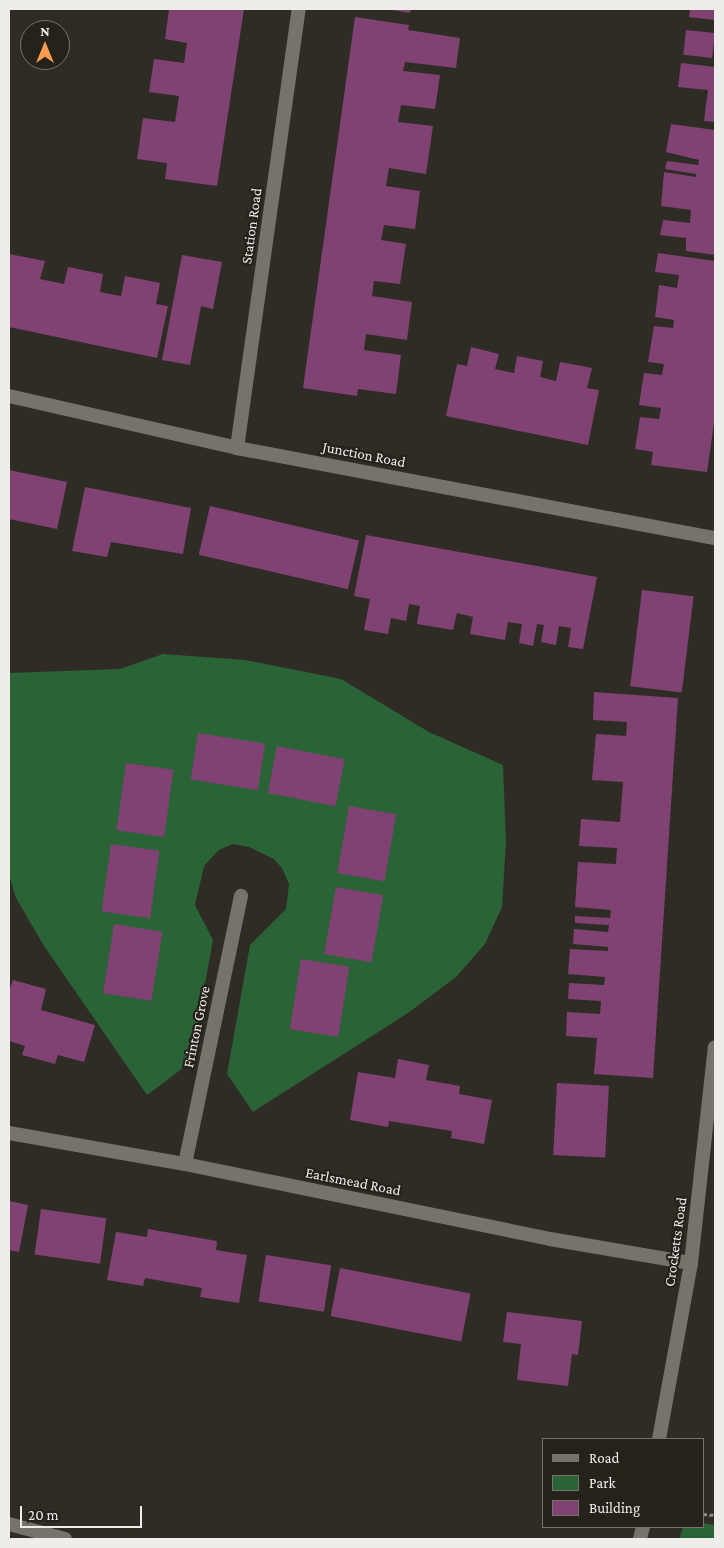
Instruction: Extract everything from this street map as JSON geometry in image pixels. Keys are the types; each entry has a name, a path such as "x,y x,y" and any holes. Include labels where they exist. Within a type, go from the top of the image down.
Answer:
{"street":[{"name":"Station Road","path":"238,448 300,9"},
{"name":"Junction Road","path":"9,396 238,448 715,538"},
{"name":"Frinton Grove","path":"185,1164 241,896"},
{"name":"Crocketts Road","path":"659,1438 692,1263 714,1084 715,1047"},
{"name":"Earlsmead Road","path":"9,1133 185,1164 550,1239 692,1263"},
{"path":"9,1524 65,1539"}],"green space":[{"path":"163,654 245,660 341,679 429,732 503,765 506,842 502,907 485,944 456,977 408,1013 253,1112 227,1074 250,945 286,909 289,884 282,868 274,859 249,847 233,844 219,850 204,866 195,905 213,940 191,1062 147,1095 44,946 16,898 9,875 9,673 120,669"},
{"path":"704,1523 715,1525 715,1539 679,1539 683,1528 704,1528"}],"building":[{"path":"169,9 244,9 217,186 165,179 167,163 137,159 143,118 175,122 179,96 149,92 154,59 184,63 187,43 165,39"},
{"path":"386,9 411,9 410,13"},
{"path":"690,9 715,9 715,20 689,17"},
{"path":"355,17 409,25 408,30 460,38 456,68 405,62 403,71 440,75 435,109 401,105 398,122 433,126 426,174 389,168 386,186 420,191 415,229 384,225 381,240 406,244 400,284 374,281 372,296 412,302 407,340 366,334 364,350 401,355 396,394 358,389 357,396 303,388"},
{"path":"686,30 715,33 712,58 683,55"},
{"path":"681,63 715,67 715,122 704,121 708,90 678,87"},
{"path":"671,124 715,130 715,255 686,251 686,238 660,235 663,220 690,223 691,210 661,206 664,172 696,177 696,174 665,169 667,161 698,165 699,160 666,152"},
{"path":"658,253 715,261 715,416 707,472 651,465 653,452 635,449 640,417 659,419 661,408 639,405 644,373 662,375 664,364 648,362 654,326 673,328 674,320 655,317 659,285 677,288 679,275 655,272"},
{"path":"9,254 45,261 40,279 64,284 68,267 103,274 100,292 121,296 125,276 160,283 156,304 168,306 157,358 9,327"},
{"path":"182,255 222,262 213,309 201,306 190,365 162,360"},
{"path":"471,347 499,354 495,369 514,373 517,356 543,361 540,377 556,381 560,362 592,368 587,388 599,390 588,445 446,416 457,364 467,366"},
{"path":"9,470 67,482 57,529 9,519"},
{"path":"85,487 191,508 183,554 111,542 107,557 72,551"},
{"path":"210,506 359,540 348,589 199,555"},
{"path":"366,535 597,577 583,649 568,647 571,628 559,626 556,645 541,642 544,625 537,624 533,646 519,643 522,624 508,622 505,640 470,634 473,617 457,613 453,630 417,624 420,606 409,604 406,621 391,618 388,634 364,630 370,599 354,596"},
{"path":"642,590 694,596 682,693 630,686"},
{"path":"594,692 678,698 653,1078 594,1074 597,1038 566,1036 567,1012 600,1014 601,1001 568,999 569,983 604,985 605,977 568,974 570,949 608,951 608,947 573,944 574,929 608,932 609,925 575,923 575,916 610,918 611,910 575,907 578,862 616,864 617,848 579,846 581,819 620,822 623,782 592,780 596,734 626,736 627,722 593,720"},
{"path":"198,733 265,744 258,790 191,779"},
{"path":"277,746 345,759 336,806 268,793"},
{"path":"126,763 174,770 164,837 117,830"},
{"path":"349,806 396,814 384,881 337,873"},
{"path":"111,844 160,851 150,918 102,911"},
{"path":"336,887 383,895 371,962 324,954"},
{"path":"114,924 162,932 151,1001 103,993"},
{"path":"301,959 349,967 338,1037 290,1029"},
{"path":"13,980 46,989 41,1010 95,1025 84,1062 58,1055 55,1064 22,1055 25,1046 9,1041 9,991"},
{"path":"398,1059 429,1065 426,1080 460,1086 459,1094 492,1100 484,1144 451,1138 452,1131 389,1121 388,1127 350,1120 358,1072 395,1078"},
{"path":"557,1083 609,1086 605,1158 553,1155"},
{"path":"9,1201 28,1205 19,1252 9,1250"},
{"path":"41,1209 106,1218 100,1264 35,1255"},
{"path":"148,1229 217,1241 216,1250 247,1255 239,1303 200,1297 202,1288 145,1278 143,1286 107,1280 116,1232 147,1237"},
{"path":"266,1255 331,1265 324,1312 259,1301"},
{"path":"340,1268 471,1293 461,1341 331,1316"},
{"path":"507,1312 582,1321 578,1355 572,1354 568,1386 517,1380 521,1344 503,1342"}]}
